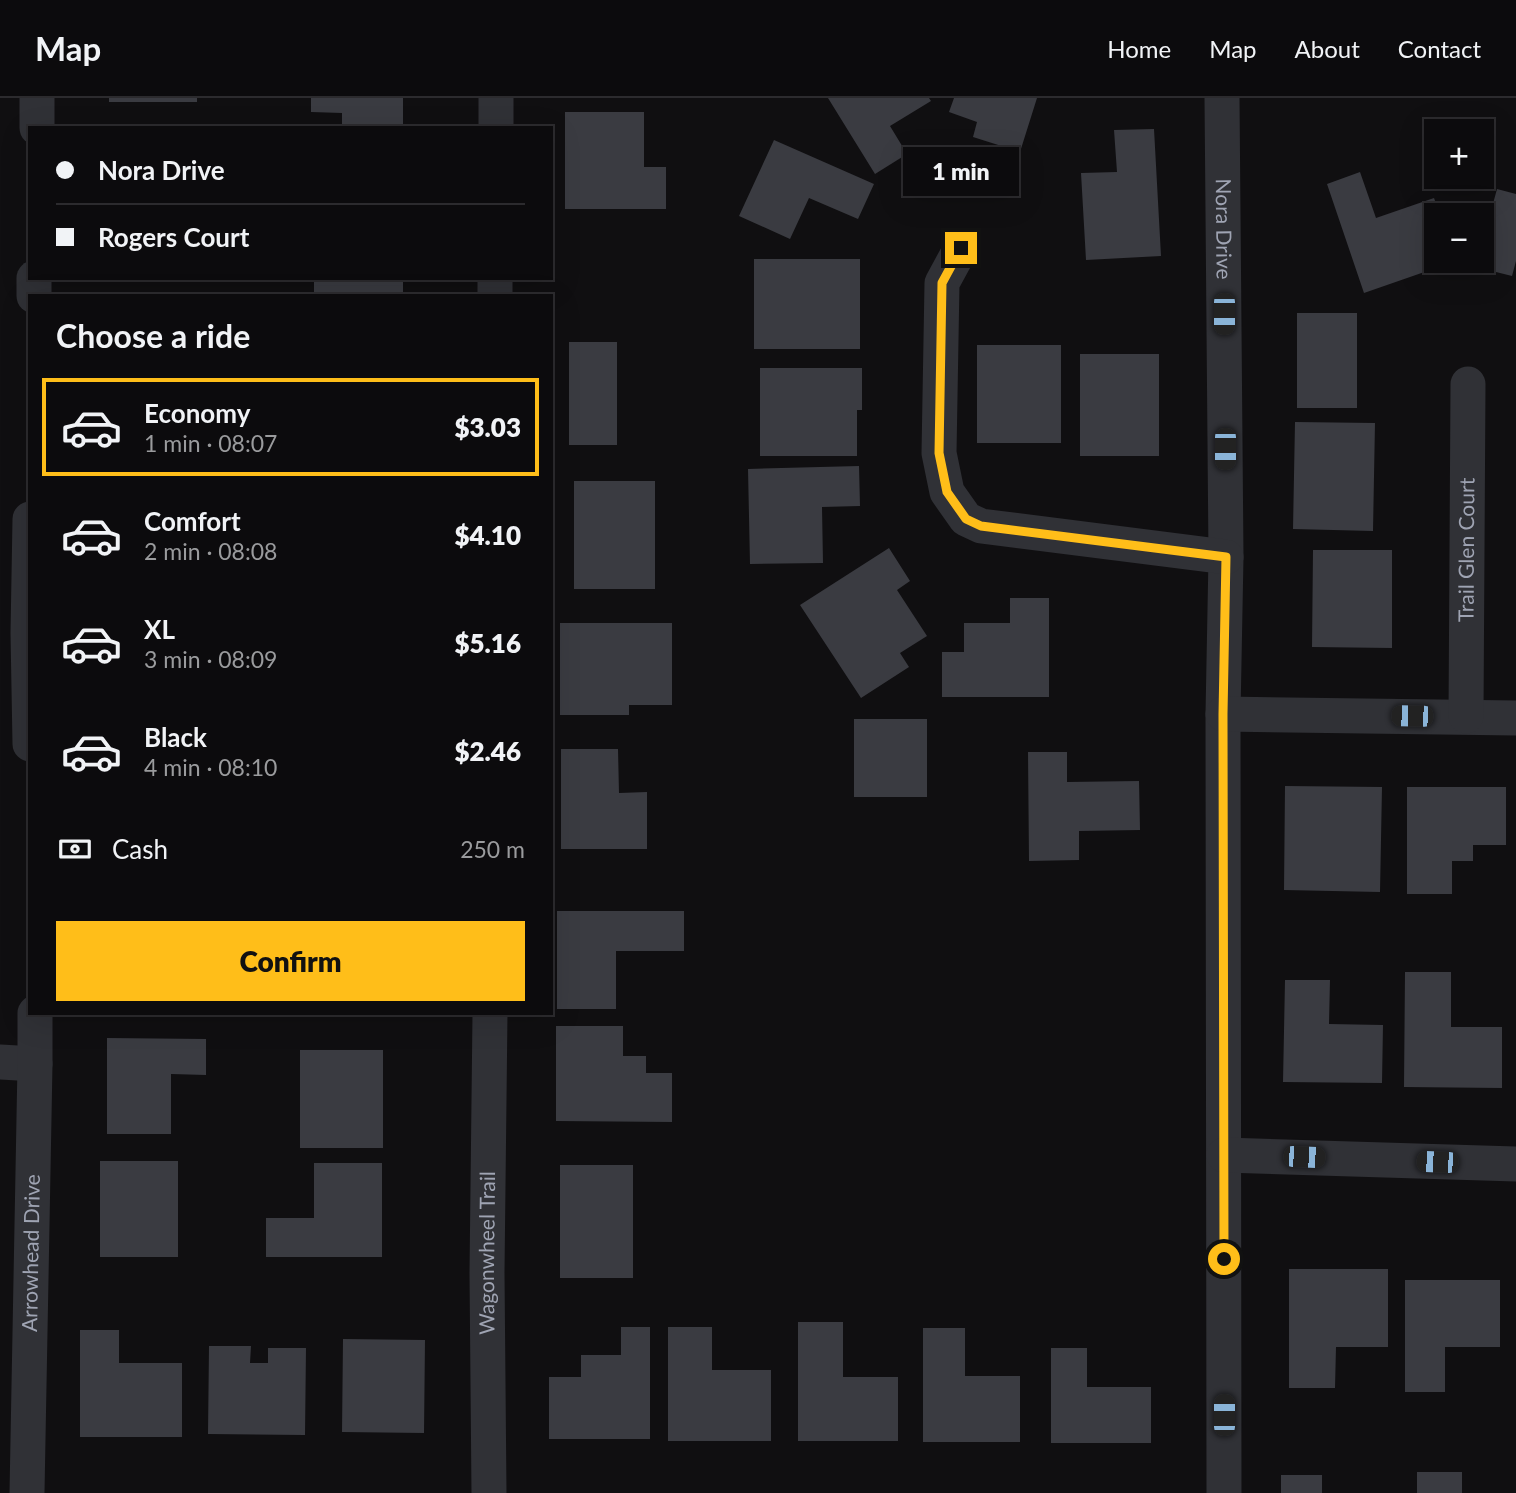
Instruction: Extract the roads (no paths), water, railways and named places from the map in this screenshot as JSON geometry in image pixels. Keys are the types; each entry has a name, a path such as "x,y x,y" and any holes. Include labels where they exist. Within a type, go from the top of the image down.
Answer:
{"street":[{"path":"37,98 37,126"},
{"path":"496,98 496,126"},
{"name":"Nora Drive","path":"1222,98 1226,557 1223,714 1224,1493"},
{"path":"961,248 942,283 939,453 947,492 966,519 981,526 1226,557"},
{"name":"Trail Glen Court","path":"1466,716 1468,384"},
{"path":"28,533 14,633 28,730"},
{"path":"1223,714 1516,718"},
{"name":"Arrowhead Drive","path":"27,1493 35,1015"},
{"name":"Wagonwheel Trail","path":"489,1493 487,1273 490,1015"},
{"path":"0,1062 36,1064"},
{"path":"1224,1155 1516,1164"}]}
